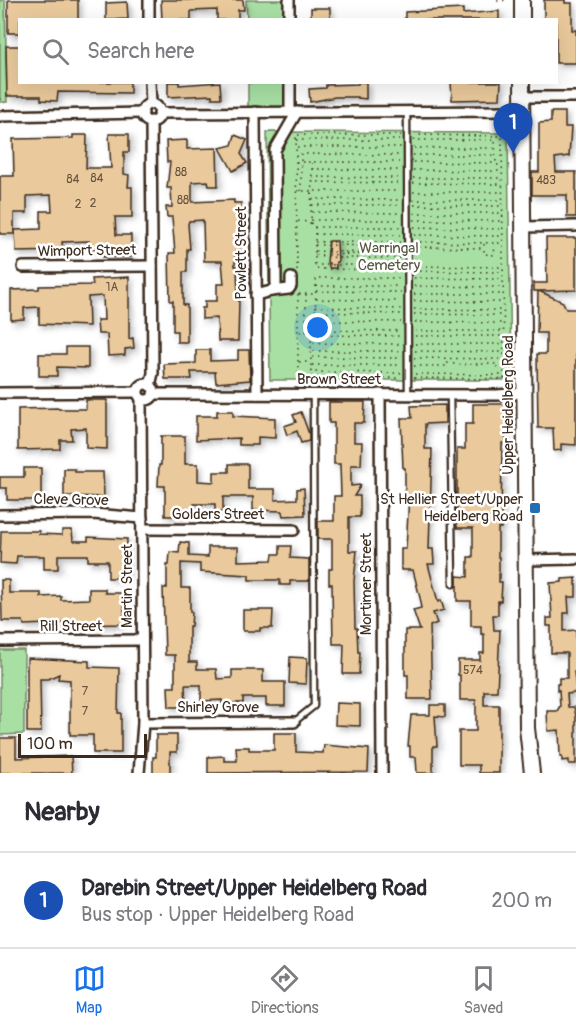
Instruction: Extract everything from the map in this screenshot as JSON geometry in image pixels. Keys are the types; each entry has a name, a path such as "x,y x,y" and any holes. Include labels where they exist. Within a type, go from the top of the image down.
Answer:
{"main road":[{"path":"522,0 522,18"},
{"name":"Upper Heidelberg Road","path":"522,84 527,728 532,773"},
{"name":"Upper Heidelberg Road","path":"522,773 527,728"}],"street":[{"path":"149,0 149,18"},
{"path":"289,0 290,18"},
{"path":"150,84 151,104"},
{"path":"271,291 276,286 275,150 294,112 290,84"},
{"path":"159,112 407,111 522,104 576,97"},
{"path":"151,104 156,105 159,112 156,120 152,121 144,118 143,113 146,106 151,104"},
{"name":"Powlett Street","path":"255,112 256,394"},
{"path":"0,116 143,113"},
{"path":"0,393 139,396 149,399 153,373 152,121"},
{"path":"523,227 576,226"},
{"name":"Wimport Street","path":"23,267 152,266"},
{"path":"284,291 291,286 291,278"},
{"path":"256,295 271,291 302,294"},
{"path":"139,396 143,385 152,390"},
{"name":"Brown Street","path":"152,390 256,394 524,393"},
{"name":"Mortimer Street","path":"380,394 382,773"},
{"name":"Martin Street","path":"139,396 143,723 140,773"},
{"name":"Cleve Grove","path":"0,515 93,514 142,518"},
{"name":"Golders Street","path":"142,529 294,530"},
{"path":"526,560 576,560"},
{"name":"Rill Street","path":"0,641 142,640"},
{"name":"Shirley Grove","path":"143,723 294,722"}],"lane":[{"path":"407,111 408,394"},
{"path":"294,722 314,706 313,394"},
{"path":"450,394 453,584"}],"path":[{"path":"497,1 508,0"},
{"path":"0,99 5,103"},
{"path":"297,270 296,135 502,136 504,379 311,372 311,332"},
{"path":"296,147 496,148"},
{"path":"300,190 301,154 496,155"},
{"path":"297,162 496,163"},
{"path":"312,162 312,224"},
{"path":"312,169 502,171"},
{"path":"297,190 502,192"},
{"path":"312,212 503,213"},
{"path":"312,220 503,221"},
{"path":"297,222 305,221 315,226 503,229"},
{"path":"315,226 315,265"},
{"path":"315,234 503,237"},
{"path":"315,243 484,248"},
{"path":"408,245 503,243"},
{"path":"484,244 484,254 503,253"},
{"path":"495,244 495,253"},
{"path":"315,251 363,251 363,253 408,256"},
{"path":"315,255 363,256 363,253"},
{"path":"328,255 328,257 408,256"},
{"path":"315,330 316,278"},
{"path":"302,294 316,294"},
{"path":"298,387 298,332 302,294"},
{"path":"302,294 306,332"},
{"path":"298,332 311,332 311,330 504,331"},
{"path":"298,362 311,362"},
{"path":"311,365 498,364 498,367 504,367"},
{"path":"305,377 408,376"}],"green space":[{"path":"0,0 5,0 7,102 0,102"},
{"path":"246,0 284,0 284,18 247,18"},
{"path":"248,84 284,84 284,107 248,107"},
{"name":"Warringal Cemetery","path":"267,132 508,133 511,380 270,380"},
{"path":"0,650 24,650 24,734 0,735"}],"building":[{"path":"8,0 78,0 78,18 18,18 18,33 8,33"},
{"path":"161,0 243,0 244,10 238,10 238,18 217,18 217,10 191,11 191,18 162,18"},
{"path":"544,0 565,0 565,3 572,3 572,30 576,30 576,63 558,63 558,18 544,18"},
{"path":"127,2 128,18 106,18 106,3"},
{"path":"311,8 330,8 330,18 311,18"},
{"path":"463,9 463,14 499,11 499,18 405,18 405,12"},
{"path":"6,46 18,46 18,84 130,84 130,93 58,92 57,101 41,100 41,96 7,96"},
{"path":"168,84 220,84 221,98 212,98 212,95 168,97"},
{"path":"366,84 366,99 335,97 310,102 309,89 326,88 326,85"},
{"path":"451,84 501,84 500,99 452,100"},
{"path":"551,112 565,112 565,127 571,127 569,156 555,158 556,172 576,172 576,217 567,217 567,195 532,195 532,172 539,172 539,123 551,122"},
{"path":"109,134 129,134 129,152 124,152 124,174 129,175 128,187 132,187 132,217 115,217 116,235 131,235 131,257 103,257 103,249 89,249 89,241 62,242 63,251 16,252 15,230 41,229 41,211 52,211 51,195 27,196 27,213 14,213 14,234 0,234 0,176 14,176 13,139 73,138 73,135 87,135 86,168 111,168"},
{"path":"235,135 247,140 241,154 247,163 233,171 220,148 232,145"},
{"path":"187,140 187,149 217,148 218,186 209,186 208,181 192,182 192,202 234,200 234,203 241,203 242,222 245,221 246,232 239,233 239,252 235,252 239,300 238,341 218,341 217,318 202,319 202,308 205,308 205,301 217,301 217,284 224,284 222,261 204,261 203,220 189,221 188,224 190,249 187,249 187,272 183,272 183,305 187,305 187,342 177,342 177,331 173,331 169,253 175,253 172,217 167,217 166,207 172,207 171,188 167,188 170,162 167,162 166,141"},
{"path":"546,238 576,238 576,290 539,291 563,302 566,309 576,309 576,445 561,444 561,450 554,451 553,428 538,428 537,354 546,354 546,333 537,333 538,291 534,291 534,283 547,283"},
{"path":"329,241 337,241 336,268 329,268 329,263 327,263"},
{"path":"129,277 129,339 133,338 134,348 125,349 125,355 108,356 107,334 98,334 97,320 104,320 103,296 88,297 89,326 39,324 39,307 24,308 24,319 11,320 11,290 39,289 39,286 93,285 92,279"},
{"path":"66,347 88,347 88,368 57,367 57,376 39,376 39,354 66,354"},
{"path":"196,350 210,350 210,361 238,360 238,350 249,350 250,380 216,383 215,372 191,372 192,379 165,379 164,364 196,363"},
{"path":"86,400 107,400 107,449 86,448 86,428 71,429 72,440 60,440 60,449 18,450 18,409 86,409"},
{"path":"329,402 365,402 364,423 354,423 354,442 362,442 361,465 351,465 351,486 361,485 354,496 360,496 360,517 349,517 349,551 357,551 354,581 355,628 357,628 358,652 360,652 359,674 343,674 344,644 333,644 332,584 329,584 329,569 332,569 332,539 318,539 318,521 334,521 334,496 341,496 340,464 334,464 334,423 329,423"},
{"path":"473,404 507,404 506,443 502,443 501,528 498,528 501,601 498,601 498,615 493,615 494,630 500,630 497,691 484,691 484,705 499,705 499,773 479,773 479,765 459,765 459,731 476,731 476,700 460,700 458,660 480,660 480,653 484,653 484,634 481,634 481,626 471,626 471,601 457,601 457,576 468,577 468,557 473,557 473,528 457,528 457,449 465,449 465,424 473,424"},
{"path":"445,405 445,423 425,424 425,449 432,449 429,549 433,549 434,564 428,564 438,602 441,600 444,610 433,613 437,623 430,626 432,699 408,699 408,675 405,675 405,630 420,630 413,610 421,608 421,602 413,570 401,570 401,549 406,549 409,495 405,495 401,418 412,418 411,406"},
{"path":"217,411 233,411 233,416 275,418 275,438 258,437 258,445 239,445 239,438 196,440 196,416 217,416"},
{"path":"301,412 309,434 309,441 301,443 297,431 287,435 284,426 296,422 293,415"},
{"path":"161,436 185,436 185,464 198,464 198,481 214,482 214,472 229,472 229,464 248,464 248,489 275,489 275,500 297,499 297,489 304,488 305,515 283,516 282,511 253,510 253,497 223,497 223,512 215,512 215,504 194,504 194,516 165,516 165,486 158,486"},
{"path":"24,468 41,468 41,500 7,500 7,488 0,488 0,477 24,477"},
{"path":"64,469 75,469 75,472 103,472 104,497 64,496"},
{"path":"62,530 72,530 73,541 88,541 88,537 127,539 126,578 108,578 108,561 88,561 88,555 58,555 58,569 44,569 44,556 17,556 16,564 0,563 1,531 39,531 39,534 62,535"},
{"path":"180,542 189,543 189,556 208,557 208,547 238,547 238,561 272,560 273,554 280,554 280,546 291,546 290,558 309,559 309,581 290,581 290,585 280,585 280,580 249,580 249,575 200,572 200,564 181,563 181,588 190,588 190,612 192,612 191,626 189,626 189,662 197,662 197,669 216,669 217,679 232,678 232,670 263,670 263,682 285,682 285,706 266,706 266,698 243,698 243,703 222,703 222,700 201,701 201,685 185,685 186,707 169,707 168,687 175,687 175,655 165,655 163,588 167,588 167,565 169,565 170,552 179,553"},
{"path":"576,578 576,597 568,597 569,613 564,613 564,631 576,630 576,672 574,672 576,690 574,693 567,694 568,707 574,707 576,716 576,764 569,764 569,760 562,761 560,757 559,730 548,731 547,711 557,711 560,706 557,684 559,684 559,678 567,678 567,653 551,653 551,626 547,626 547,618 552,618 550,583"},
{"path":"1,580 9,580 9,593 41,593 41,597 61,596 61,600 89,599 89,589 105,589 105,593 124,593 124,624 24,625 23,621 2,621"},
{"path":"243,610 273,610 272,628 243,631"},
{"path":"290,657 307,658 306,684 289,683"},
{"path":"27,658 89,661 89,667 119,668 118,713 121,713 121,753 93,753 93,735 70,735 70,680 58,679 59,674 48,679 40,679 41,732 27,732"},
{"path":"336,703 360,704 360,726 335,725"},
{"path":"430,705 445,705 445,717 435,716 437,746 433,746 433,773 417,773 416,757 410,757 410,746 408,746 411,715 430,715"},
{"path":"274,733 296,733 296,752 323,753 324,745 369,749 368,772 208,773 208,757 224,756 224,761 237,761 236,747 249,747 249,750 274,750"},
{"path":"156,735 177,735 177,752 170,752 170,773 153,773"},
{"path":"0,738 16,738 16,758 71,756 72,773 0,773"}],"place":[{"name":"Darebin Street/Upper Heidelberg Road","path":"513,153"},
{"name":"St Hellier Street/Upper Heidelberg Road","path":"535,508"}]}
